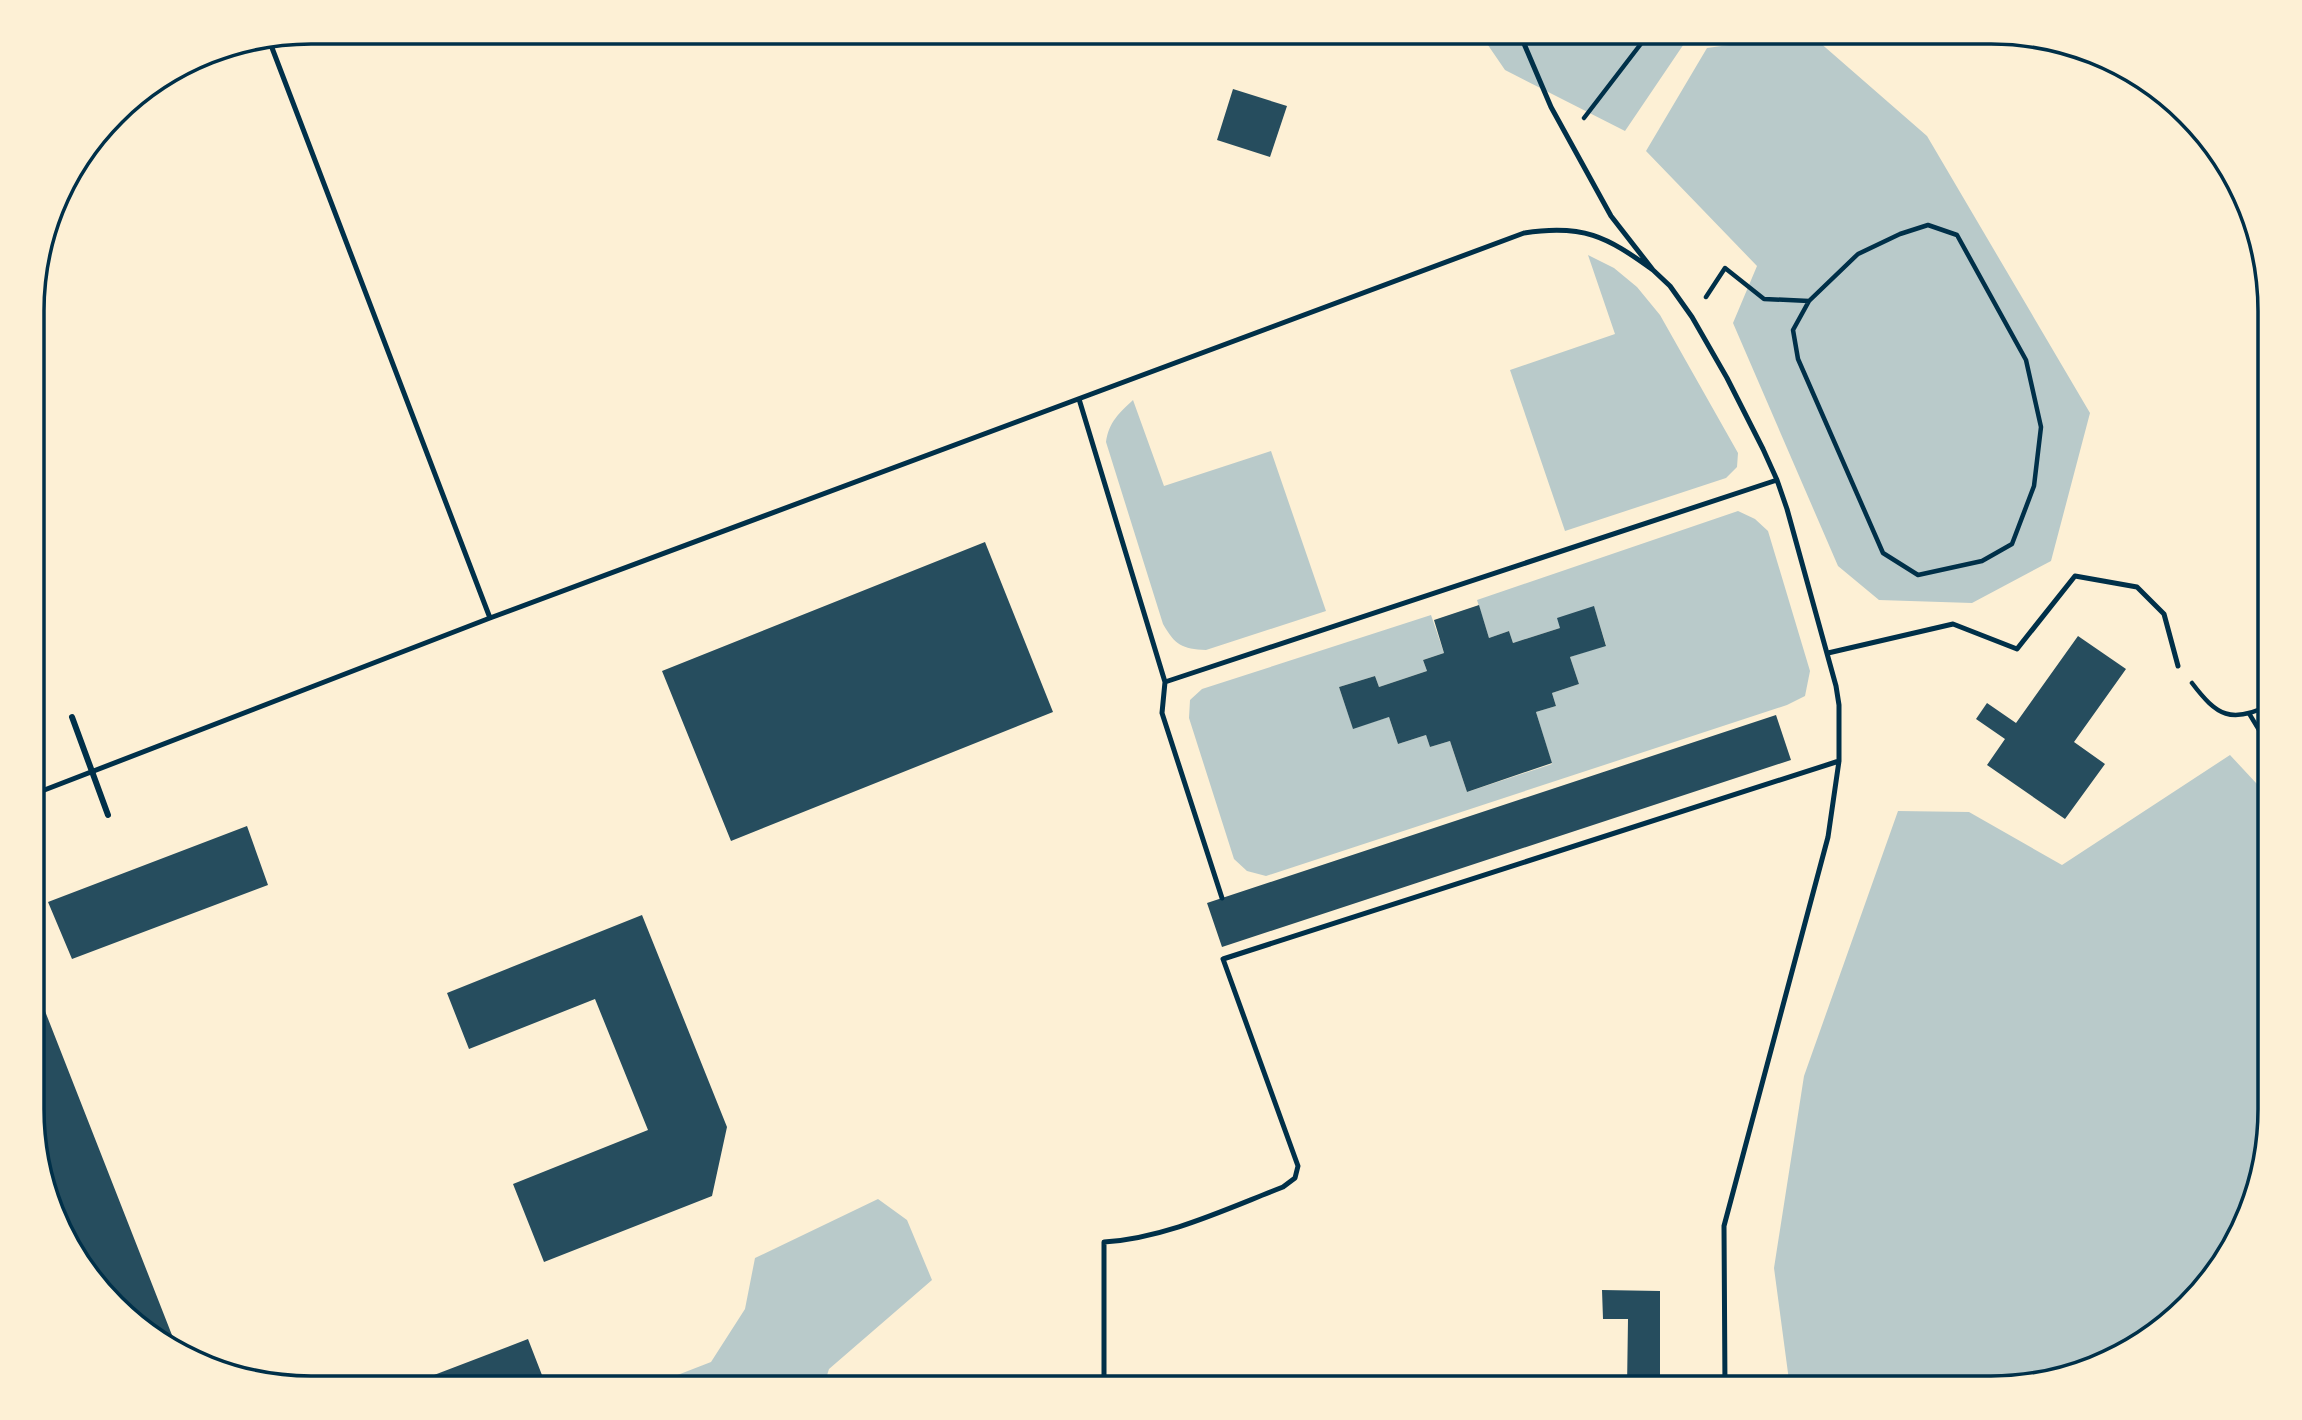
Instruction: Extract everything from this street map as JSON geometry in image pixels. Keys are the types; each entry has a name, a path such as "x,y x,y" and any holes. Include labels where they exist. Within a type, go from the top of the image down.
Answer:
{"street":[{"path":"72,717 108,815"}],"lane":[{"path":"1524,44 1551,107 1611,216 1653,270 1670,286 1692,317 1747,417 1777,480 1828,653 1839,705 1839,761 1828,837 1724,1226 1725,1376"},
{"path":"272,46 490,618"},
{"path":"44,790 490,618 1524,233 1552,228 1577,230 1604,239 1653,270"},
{"path":"1079,399 1165,682 1162,713 1222,898"},
{"path":"1165,682 1777,480"},
{"path":"1828,653 1953,624 2017,649 2076,576 2137,587 2164,614 2178,666"},
{"path":"1104,1376 1104,1242 1133,1238 1169,1228 1283,1187 1295,1178 1298,1166 1223,959 1839,761"}],"path":[{"path":"1568,138 1641,44"},
{"path":"1692,317 1726,268 1763,299 1809,301 1858,254 1900,234 1928,225 1956,235 2026,360 2040,427 2034,486 2012,544 1982,561 1918,575 1883,553 1798,359 1793,330 1809,301"},
{"path":"2178,666 2206,702 2233,717 2258,711"},
{"path":"2250,715 2258,728"}],"shaded area":[{"path":"1487,44 1684,44 1625,131 1505,70"},
{"path":"1736,44 1821,44 1927,136 2090,413 2051,561 1972,603 1879,600 1838,566 1733,323 1757,266 1646,151 1707,48"},
{"path":"1588,255 1614,268 1637,287 1660,315 1738,453 1737,467 1726,478 1565,531 1510,370 1615,334"},
{"path":"1133,400 1164,486 1271,451 1326,611 1206,650 1185,647 1171,637 1163,624 1106,442 1112,423"},
{"path":"1738,511 1755,519 1768,531 1810,671 1805,696 1787,705 1266,876 1247,871 1234,859 1189,718 1190,700 1202,689 1431,615 1444,653 1423,660 1427,671 1379,687 1375,676 1339,687 1353,728 1389,717 1398,744 1426,735 1430,747 1450,741 1467,792 1552,764 1536,712 1556,706 1552,693 1579,684 1570,657 1606,645 1594,607 1560,628 1513,643 1509,631 1489,638 1477,600"},
{"path":"2230,755 2258,785 2258,1127 2249,1179 2238,1212 2223,1243 2192,1285 2154,1321 2110,1349 2061,1367 2009,1376 1788,1376 1774,1268 1804,1076 1898,811 1969,812 2062,865"},
{"path":"878,1199 907,1220 932,1280 829,1369 827,1376 675,1376 711,1362 745,1309 755,1258"}],"building":[{"path":"1233,89 1287,106 1270,157 1217,140"},
{"path":"985,542 1053,712 731,841 662,671"},
{"path":"1479,605 1489,638 1509,631 1513,643 1560,628 1557,618 1594,606 1606,646 1570,657 1579,684 1552,693 1556,706 1536,712 1552,763 1467,792 1450,741 1430,747 1426,735 1398,744 1389,717 1353,729 1339,687 1375,676 1379,687 1427,671 1423,660 1444,653 1434,620"},
{"path":"2078,636 2126,669 2074,742 2105,764 2065,819 1987,765 2005,739 1976,719 1987,703 2016,723"},
{"path":"1776,715 1791,760 1222,947 1207,903"},
{"path":"247,826 268,885 72,959 48,902"},
{"path":"642,915 727,1127 712,1196 544,1262 513,1184 648,1130 595,999 469,1049 447,993"},
{"path":"44,1009 173,1339 148,1321 110,1285 79,1243 64,1212 49,1162 44,1127"},
{"path":"1602,1290 1660,1291 1660,1376 1627,1376 1628,1319 1603,1319"},
{"path":"528,1339 542,1376 431,1376"}]}
